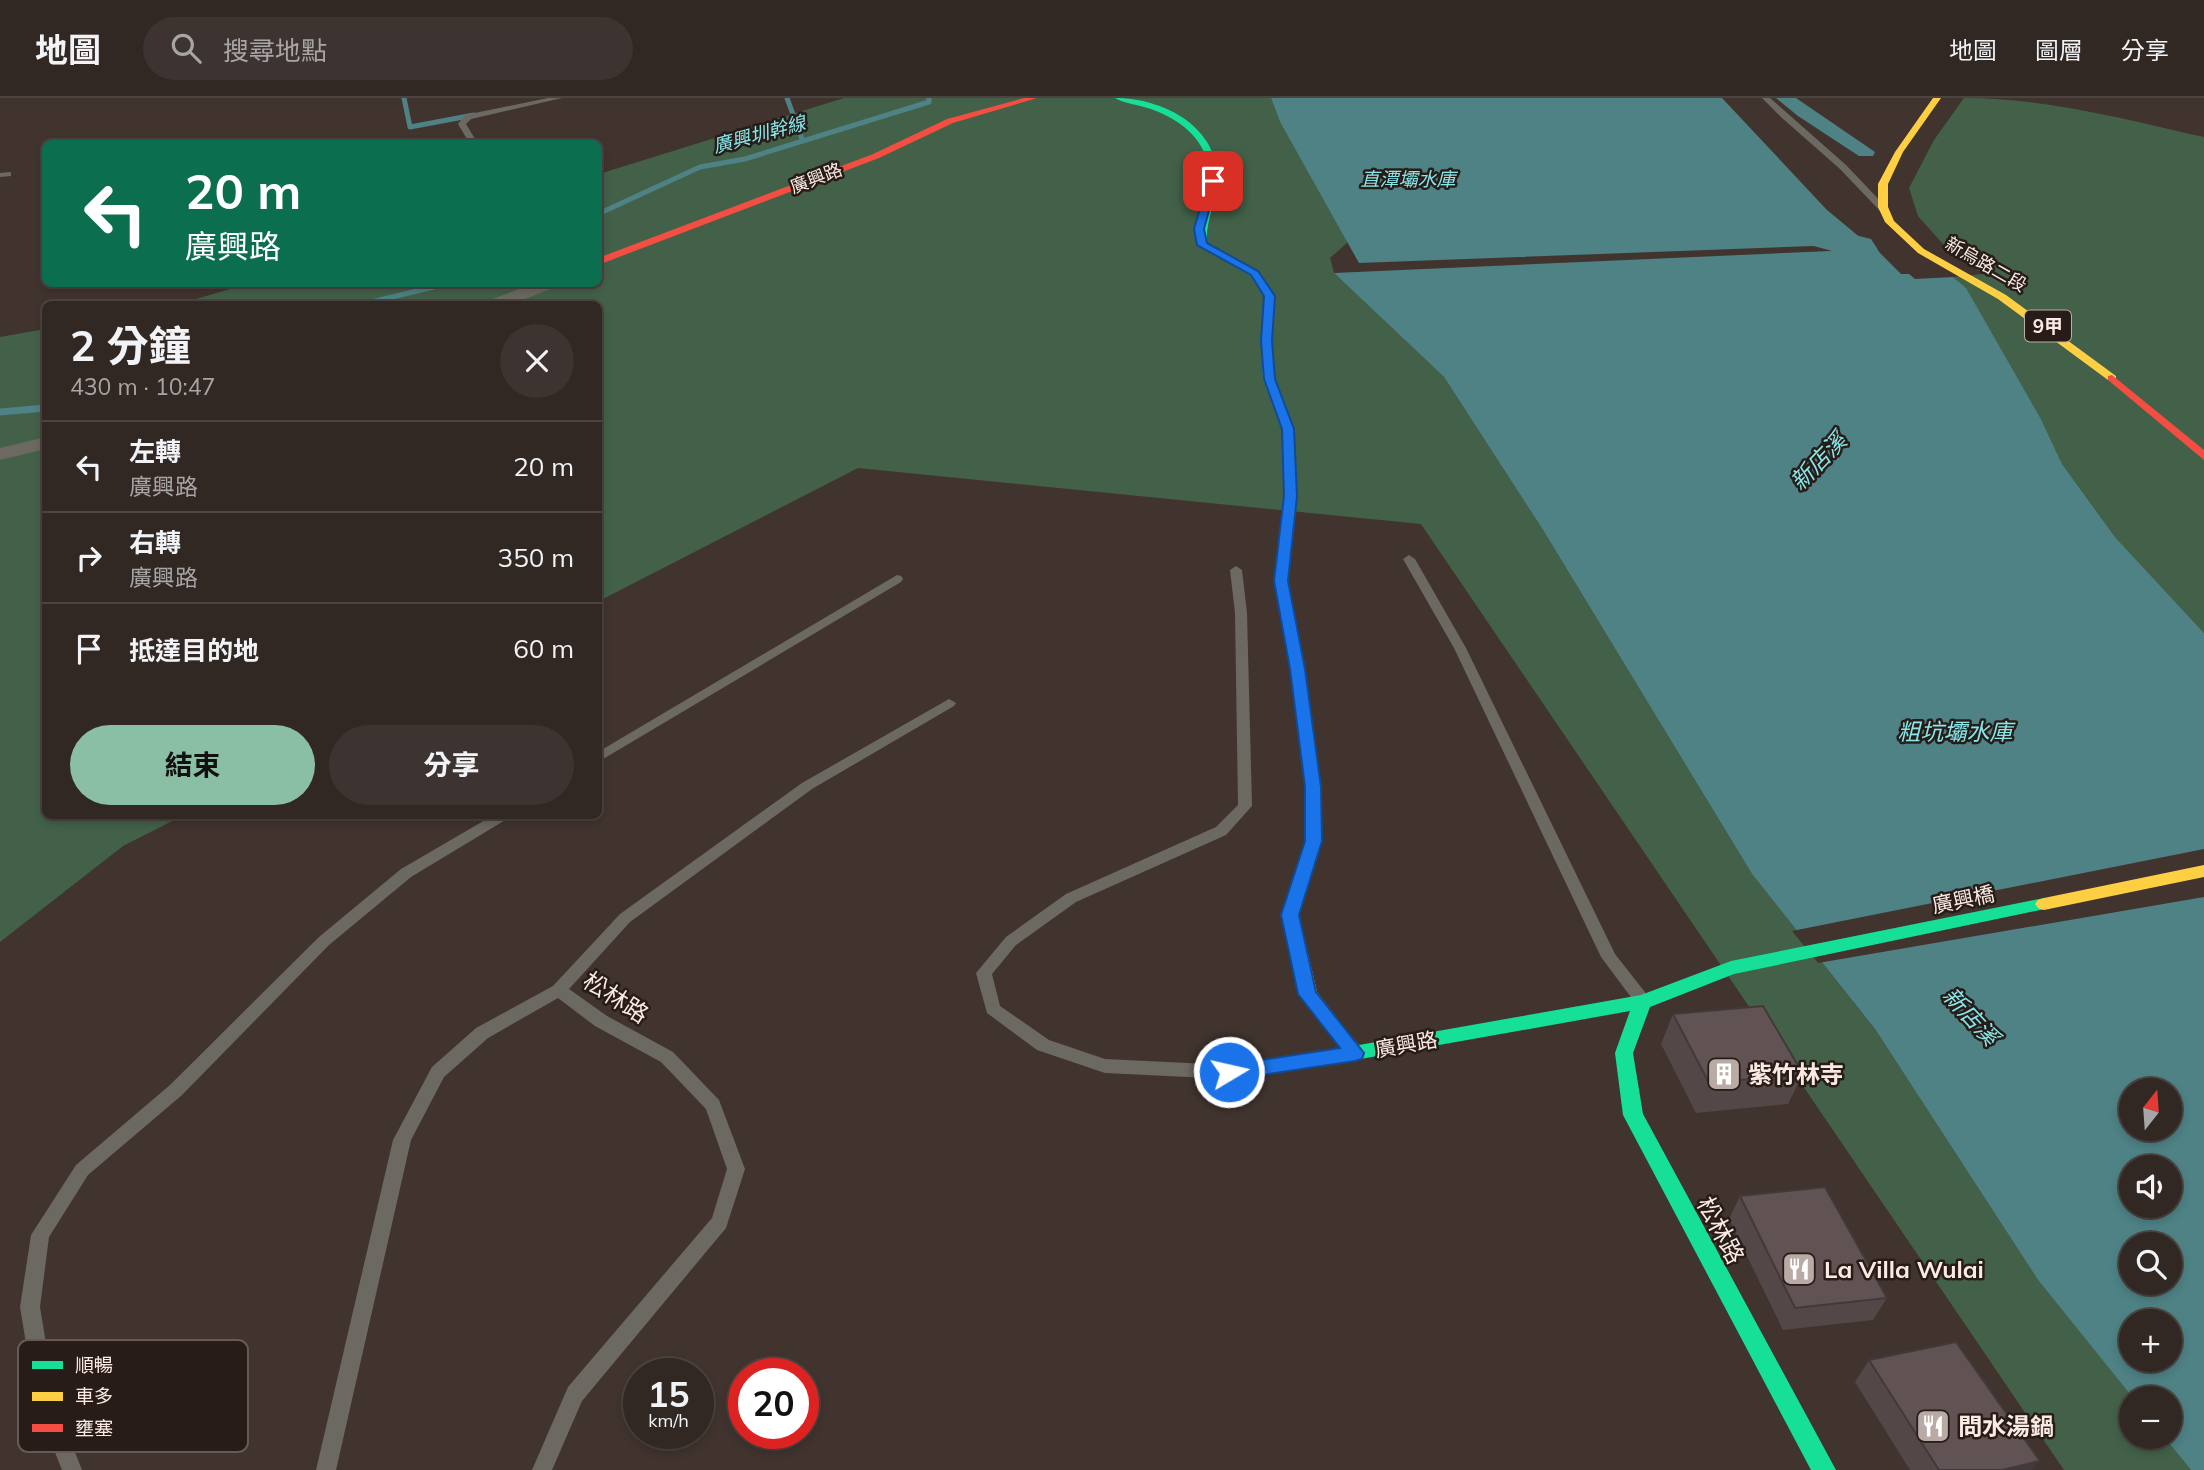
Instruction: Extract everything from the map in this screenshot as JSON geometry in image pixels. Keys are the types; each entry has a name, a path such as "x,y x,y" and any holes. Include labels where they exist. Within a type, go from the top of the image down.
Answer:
{"street":[{"name":"廣興路","path":"602,260 876,156 950,121 1033,98"},
{"name":"廣興路","path":"1119,98 1148,103 1201,133 1212,150 1213,181 1199,229 1202,245 1254,273 1270,296 1266,341 1269,379 1288,429 1291,496 1281,581 1298,669 1313,787 1313,841 1290,915 1308,994 1355,1053 1643,1002 1731,968"},
{"path":"1884,210 1882,185 1937,98"},
{"name":"新烏路二段","path":"1884,210 1904,237 2020,306 2056,332 2204,456"},
{"path":"504,301 540,287"},
{"path":"0,454 42,444"},
{"name":"廣興橋","path":"1731,968 2204,871"},
{"name":"松林路","path":"1643,1002 1624,1053 1633,1115 1824,1470"}],"lane":[{"path":"472,140 462,124 468,117 558,98"},
{"path":"1766,98 1783,117 1844,168 1858,186 1884,210"},
{"path":"1409,559 1460,648 1609,957 1643,1002"},
{"path":"1236,570 1241,613 1245,806 1221,831 1071,898 1011,941 984,974 993,1009 1043,1045 1105,1066 1229,1072 1355,1053"},
{"path":"602,756 897,579"},
{"path":"559,990 625,918 807,786 949,703"},
{"path":"35,1340 30,1307 40,1235 82,1170 176,1090 324,941 406,873 497,819"},
{"name":"松林路","path":"326,1470 402,1140 438,1072 482,1033 559,990 601,1021 667,1057 713,1105 736,1170 720,1222 575,1394 542,1470"},
{"path":"65,1452 72,1470"}],"green space":[{"path":"844,98 1271,98 1280,122 1348,242 1330,258 1334,273 1444,377 1543,530 1752,874 1875,1029 2038,1280 2123,1386 2119,1386 2119,1449 2174,1449 2191,1470 2064,1470 1421,524 858,468 602,599 602,301 189,301 237,287 602,287 602,173"},
{"path":"1964,98 2055,106 2204,137 2204,633 2115,537 2062,464 2041,419 1966,289 1953,277 1983,274 1943,244 1918,216 1909,188 1934,140"},
{"path":"42,330 42,819 176,819 123,846 0,942 0,337"}],"water":[{"name":"直潭壩水庫","path":"1271,98 1722,98 1827,210 1868,244 1359,263 1280,122"},
{"name":"粗坑壩水庫","path":"1876,249 1901,274 1909,274 1915,279 1953,277 1966,288 2041,419 2062,464 2115,537 2204,633 2204,1470 2191,1470 2174,1449 2182,1449 2182,1386 2123,1386 2038,1280 1875,1029 1752,874 1543,530 1444,377 1334,273"}],"pier":[{"path":"2204,849 2204,897 1818,963 1792,931"}],"building":[{"path":"1763,1006 1803,1074 1709,1083 1673,1014"},
{"name":"La Villa Wulai","path":"1825,1187 1887,1298 1795,1308 1740,1196"},
{"path":"1956,1342 2040,1461 2002,1470 1939,1470 1869,1360"}],"waterway":[{"path":"404,98 410,127 474,115"},
{"path":"787,98 802,139"},
{"name":"廣興圳幹線","path":"602,212 700,167 745,159 929,102 929,98"},
{"path":"1785,98 1866,152"},
{"name":"新店溪","path":"1774,225 1858,247 1879,291 1873,323"},
{"name":"廣興圳幹線","path":"375,301 434,287"},
{"name":"廣興圳幹線","path":"0,412 42,408"}],"traffic: fast":[{"path":"1119,98 1170,114 1197,133 1207,147 1212,163 1213,182 1203,221 1202,245 1254,273 1270,296 1266,341 1269,379 1288,429 1291,496 1287,528"},
{"path":"1347,1043 1355,1053 1643,1002 1731,968 2044,904"},
{"path":"1643,1002 1624,1053 1633,1115 1824,1470"}],"traffic: slow":[{"path":"1937,98 1899,152 1883,184 1883,207 1890,222 1921,251 2002,297 2112,378"},
{"path":"1287,528 1281,581 1298,669 1313,787 1313,841 1290,915 1308,994 1347,1043"},
{"path":"2044,904 2204,871"}],"traffic: jam":[{"path":"602,260 876,156 950,121 1033,98"},
{"path":"2112,378 2204,456"}],"place":[{"name":"紫竹林寺","path":"1724,1074"},
{"name":"La Villa Wulai","path":"1799,1269"},
{"name":"問水湯鍋","path":"1933,1426"}],"route":[{"path":"1213,181 1199,229 1202,245 1254,273 1270,296 1266,341 1269,379 1288,429 1291,496 1281,581 1298,669 1313,787 1313,841 1290,915 1308,994 1355,1053 1229,1072"}]}
